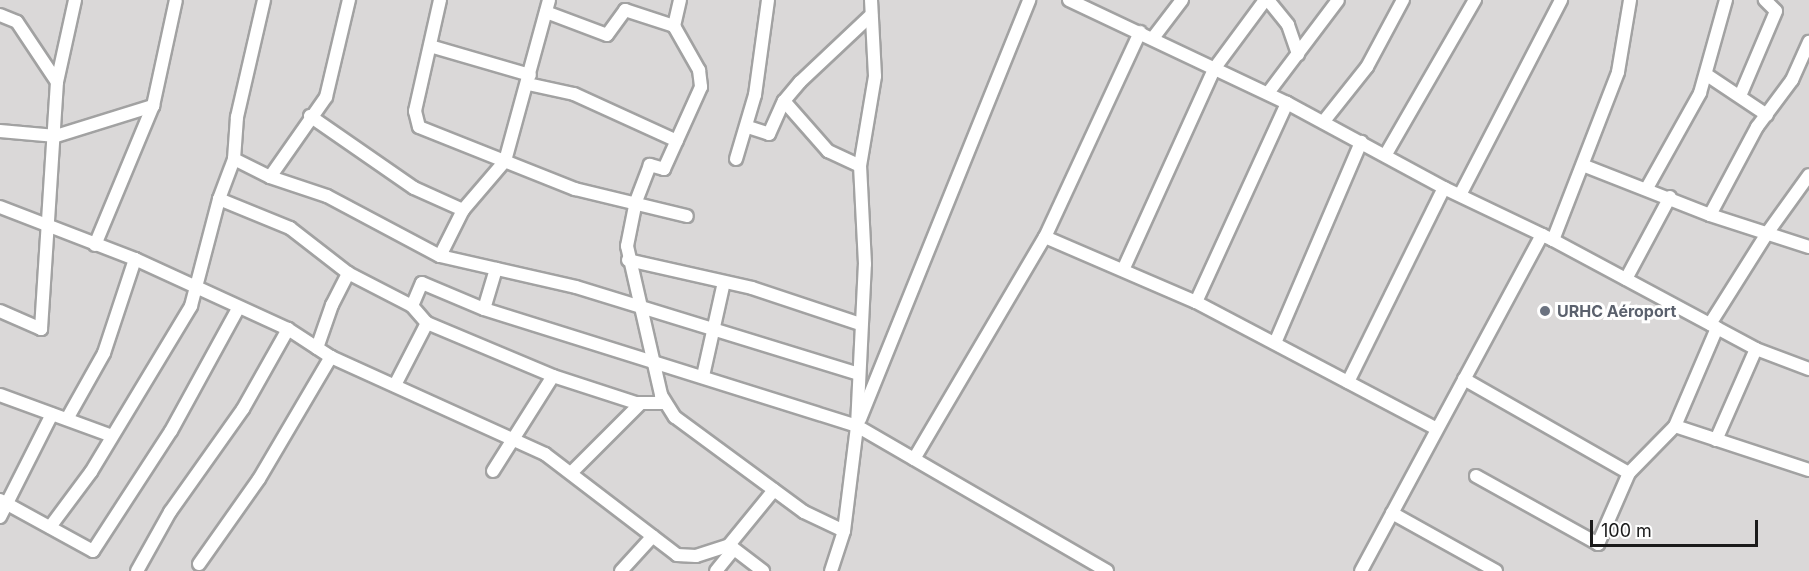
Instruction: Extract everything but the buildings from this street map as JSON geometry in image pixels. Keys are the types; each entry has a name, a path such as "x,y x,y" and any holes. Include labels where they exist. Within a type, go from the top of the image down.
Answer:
{"street":[{"path":"0,311 41,329 56,136 57,82 75,0"},
{"path":"95,245 153,106 176,0"},
{"path":"50,527 112,436 191,306 219,199 234,159 237,117 264,0"},
{"path":"270,177 310,116 326,97 349,0"},
{"path":"440,0 415,111 419,127 575,189 636,201 687,216"},
{"path":"680,0 674,26 702,78 664,169 650,165 636,201 629,230 628,260 643,307 665,403 675,417 804,512 844,531"},
{"path":"735,159 748,127 768,0"},
{"path":"831,571 844,531 857,426 860,324 865,264 860,166 875,76 871,0"},
{"path":"857,426 1029,0"},
{"path":"1069,0 1287,102 1386,154 1444,188 1548,237 1756,349 1809,369"},
{"path":"1096,12 1104,0"},
{"path":"1153,38 1182,0"},
{"path":"1123,270 1214,69 1266,0 1288,25 1298,54"},
{"path":"1268,93 1338,0"},
{"path":"1324,121 1366,67 1403,0"},
{"path":"1386,154 1474,0"},
{"path":"1460,195 1561,0"},
{"path":"1361,571 1464,379 1548,237 1585,166 1618,72 1630,0"},
{"path":"1647,188 1707,75 1726,0"},
{"path":"1740,96 1776,11 1766,0"},
{"path":"440,256 463,210 505,161 529,80 547,6 608,34 625,10 674,26"},
{"path":"0,15 17,22 57,82"},
{"path":"748,127 769,134 784,101 800,82 871,15"},
{"path":"914,459 1045,237 1140,32"},
{"path":"1710,215 1748,141 1792,80 1809,42"},
{"path":"430,46 574,94 677,141"},
{"path":"1707,75 1767,115"},
{"path":"784,101 828,151 860,166"},
{"path":"1196,302 1287,102"},
{"path":"0,131 56,136 153,106"},
{"path":"310,116 414,188 463,210"},
{"path":"1275,343 1361,142"},
{"path":"234,159 270,177 327,196 440,256 643,307 859,374"},
{"path":"1585,166 1670,197 1710,215 1809,246"},
{"path":"1476,476 1598,544 1629,473 1675,426 1713,326 1768,232 1809,175"},
{"path":"1348,382 1444,188"},
{"path":"1626,279 1670,197"},
{"path":"219,199 290,228 348,273 412,306 427,322 553,376 641,403 665,403"},
{"path":"0,207 49,229 135,259 288,329 331,357 514,438 545,454 677,555 696,556 731,547"},
{"path":"1045,237 1196,302 1437,429"},
{"path":"67,419 104,353 135,259"},
{"path":"628,260 724,282 860,324"},
{"path":"484,309 496,269"},
{"path":"317,348 332,305 348,273"},
{"path":"703,376 724,282"},
{"path":"412,306 422,283 484,309 654,360 857,426 1107,571"},
{"path":"2,501 93,551 171,431 239,307"},
{"path":"395,385 427,322"},
{"path":"137,571 170,512 243,409 288,329"},
{"path":"1716,440 1756,349"},
{"path":"199,564 259,478 331,357"},
{"path":"493,471 553,376"},
{"path":"1464,379 1629,473"},
{"path":"0,395 112,436"},
{"path":"571,473 641,403"},
{"path":"0,517 2,501 52,414"},
{"path":"1675,426 1809,470"},
{"path":"716,571 774,490"},
{"path":"1392,513 1496,571"},
{"path":"621,571 652,536"},
{"path":"731,547 763,571"}],"shaded area":[{"path":"0,0 1809,0 1809,571 0,571"}],"place":[{"name":"URHC Aéroport","path":"1545,311"}]}
